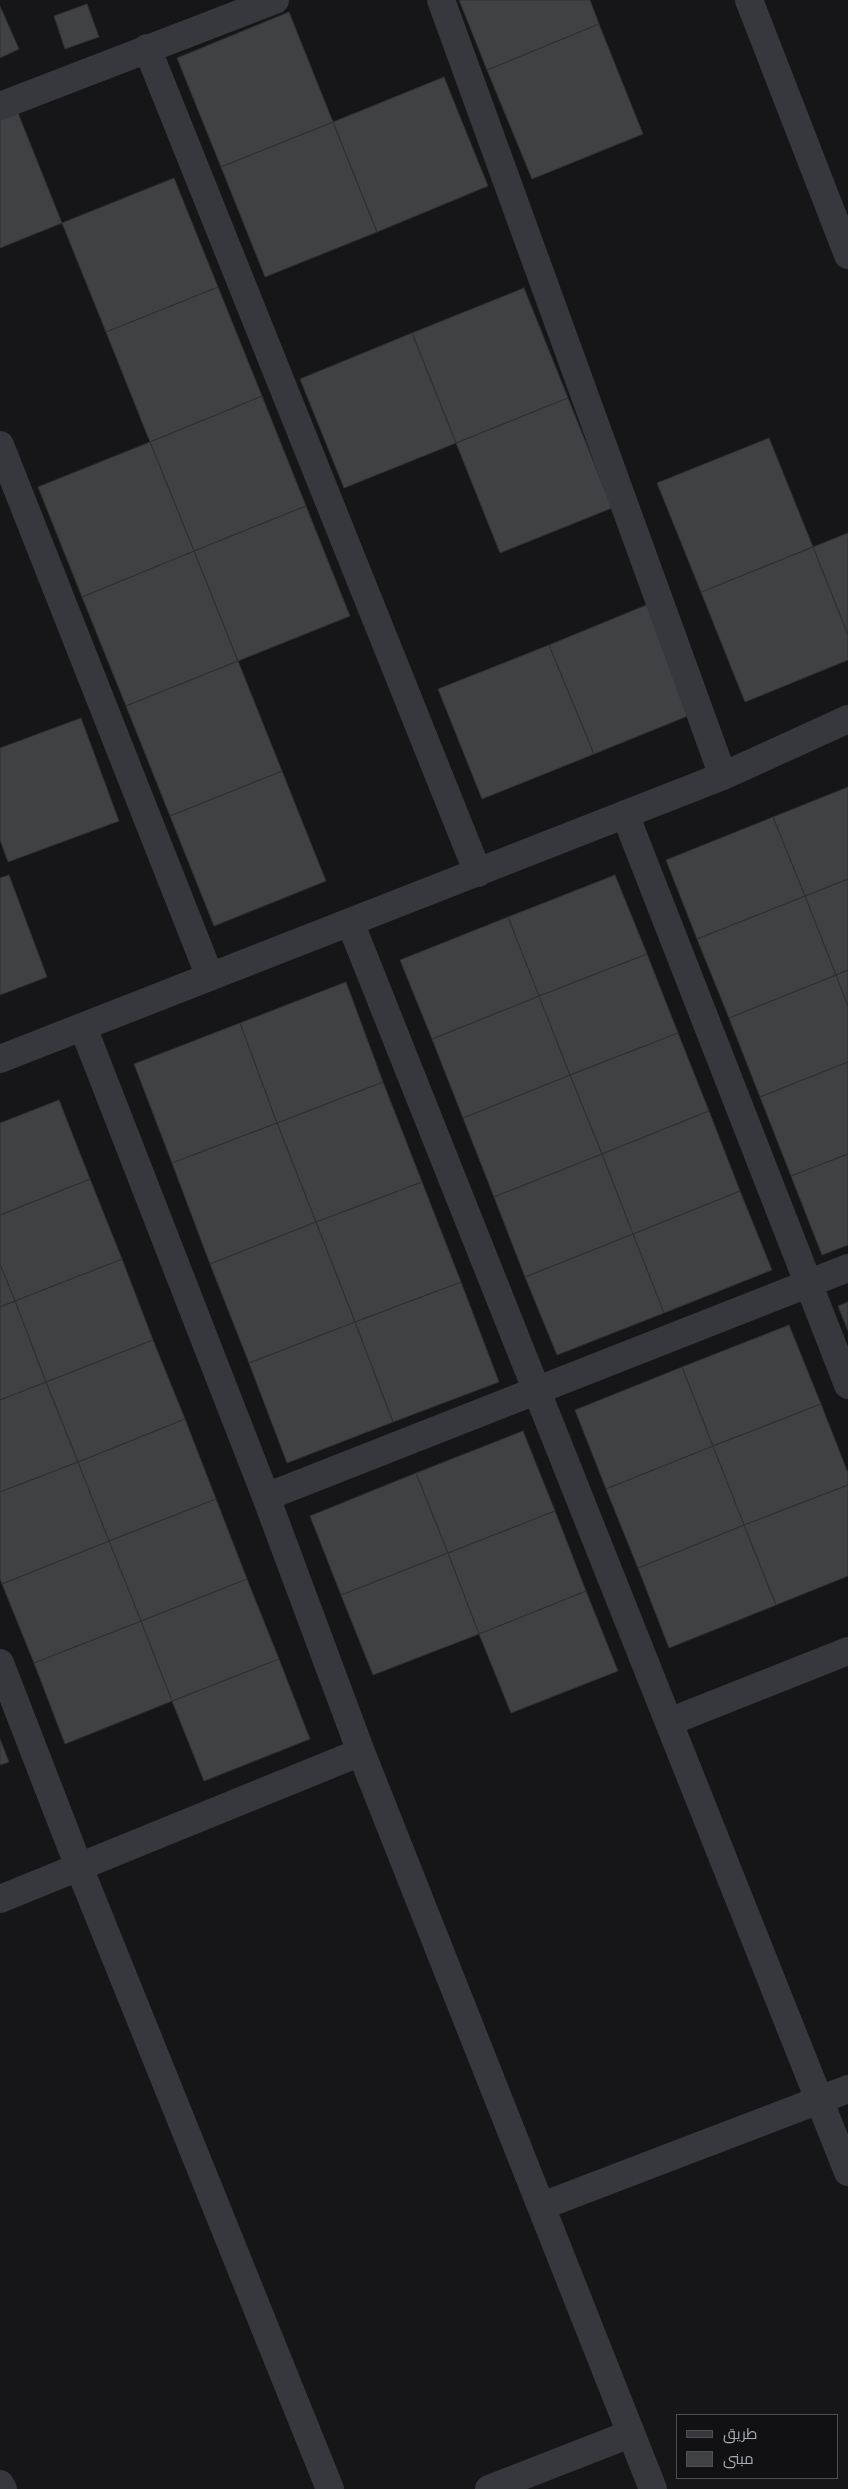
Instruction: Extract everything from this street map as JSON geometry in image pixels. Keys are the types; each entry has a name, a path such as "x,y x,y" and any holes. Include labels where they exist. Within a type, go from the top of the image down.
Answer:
{"street":[{"path":"441,0 723,776"},
{"path":"749,0 848,255"},
{"path":"0,106 270,1"},
{"path":"147,48 478,873"},
{"path":"0,446 210,977"},
{"path":"0,1059 723,776 848,719"},
{"path":"626,814 848,1385"},
{"path":"350,922 848,2172"},
{"path":"83,1027 266,1497 360,1752 653,2489"},
{"path":"266,1497 810,1285 848,1268"},
{"path":"669,1722 848,1651"},
{"path":"0,1663 79,1867 330,2489"},
{"path":"0,1899 360,1752"},
{"path":"542,2206 848,2089"},
{"path":"489,2489 630,2434"},
{"path":"0,2484 3,2489"}],"building":[{"path":"459,0 590,0 599,24 487,70"},
{"path":"87,4 99,37 65,49 54,16"},
{"path":"0,6 19,49 0,58"},
{"path":"289,12 333,122 221,167 177,58"},
{"path":"599,24 643,134 532,179 487,70"},
{"path":"444,77 488,186 377,232 333,122"},
{"path":"18,113 62,223 0,248 0,120"},
{"path":"333,122 377,232 265,277 221,167"},
{"path":"174,178 218,287 106,332 62,223"},
{"path":"218,287 262,396 150,442 106,332"},
{"path":"524,288 568,398 456,443 412,333"},
{"path":"412,333 456,443 344,488 300,379"},
{"path":"262,396 306,506 194,551 150,442"},
{"path":"568,398 612,508 500,553 456,443"},
{"path":"769,438 813,547 701,592 657,483"},
{"path":"150,442 194,551 82,597 38,487"},
{"path":"306,506 350,616 238,661 194,551"},
{"path":"848,533 848,635 813,547"},
{"path":"813,547 848,635 848,660 745,702 701,592"},
{"path":"194,551 238,661 126,706 82,597"},
{"path":"661,599 705,709 594,754 549,645"},
{"path":"549,645 594,754 482,799 438,689"},
{"path":"238,661 282,771 170,816 126,706"},
{"path":"81,718 119,821 8,862 0,840 0,748"},
{"path":"282,771 326,881 214,926 170,816"},
{"path":"848,787 848,879 805,896 773,817"},
{"path":"773,817 805,896 697,939 666,860"},
{"path":"9,875 47,977 0,995 0,878"},
{"path":"615,875 647,954 539,996 508,917"},
{"path":"848,879 848,970 836,975 805,896"},
{"path":"805,896 836,975 729,1018 697,939"},
{"path":"508,917 539,996 432,1039 400,960"},
{"path":"647,954 678,1033 570,1075 539,996"},
{"path":"848,970 848,1006 836,975"},
{"path":"836,975 848,1006 848,1062 760,1097 729,1018"},
{"path":"346,982 383,1082 277,1123 240,1023"},
{"path":"539,996 570,1075 463,1118 432,1039"},
{"path":"240,1023 277,1123 172,1163 134,1064"},
{"path":"678,1033 709,1111 602,1154 570,1075"},
{"path":"848,1062 848,1154 791,1176 760,1097"},
{"path":"570,1075 602,1154 494,1197 463,1118"},
{"path":"383,1082 422,1182 316,1222 277,1123"},
{"path":"59,1100 90,1179 0,1215 0,1123"},
{"path":"709,1111 740,1191 633,1234 602,1154"},
{"path":"277,1123 316,1222 210,1264 172,1163"},
{"path":"602,1154 633,1234 525,1277 494,1197"},
{"path":"848,1154 848,1245 822,1255 791,1176"},
{"path":"90,1179 122,1259 15,1301 0,1264 0,1215"},
{"path":"422,1182 461,1282 355,1322 316,1222"},
{"path":"740,1191 772,1270 664,1313 633,1234"},
{"path":"316,1222 355,1322 249,1363 210,1264"},
{"path":"633,1234 664,1313 557,1355 525,1277"},
{"path":"122,1259 153,1340 46,1382 15,1301"},
{"path":"0,1264 15,1301 0,1307"},
{"path":"461,1282 499,1382 393,1422 355,1322"},
{"path":"15,1301 46,1382 0,1400 0,1307"},
{"path":"848,1302 848,1331 838,1306"},
{"path":"355,1322 393,1422 287,1463 249,1363"},
{"path":"789,1325 821,1404 713,1446 682,1367"},
{"path":"153,1340 185,1419 78,1462 46,1382"},
{"path":"682,1367 713,1446 606,1489 575,1410"},
{"path":"46,1382 78,1462 0,1492 0,1400"},
{"path":"821,1404 848,1473 848,1485 744,1525 713,1446"},
{"path":"185,1419 216,1499 109,1541 78,1462"},
{"path":"523,1431 555,1511 448,1553 416,1473"},
{"path":"713,1446 744,1525 638,1568 606,1489"},
{"path":"78,1462 109,1541 2,1584 0,1579 0,1492"},
{"path":"416,1473 448,1553 341,1595 310,1516"},
{"path":"848,1485 848,1576 776,1605 744,1525"},
{"path":"216,1499 247,1579 141,1621 109,1541"},
{"path":"555,1511 586,1591 479,1634 448,1553"},
{"path":"744,1525 776,1605 669,1648 638,1568"},
{"path":"109,1541 141,1621 34,1663 2,1584"},
{"path":"448,1553 479,1634 373,1675 341,1595"},
{"path":"247,1579 279,1659 172,1701 141,1621"},
{"path":"586,1591 618,1671 511,1713 479,1634"},
{"path":"141,1621 172,1701 65,1744 34,1663"},
{"path":"279,1659 310,1739 204,1781 172,1701"},
{"path":"0,1739 9,1762 0,1765"}]}
